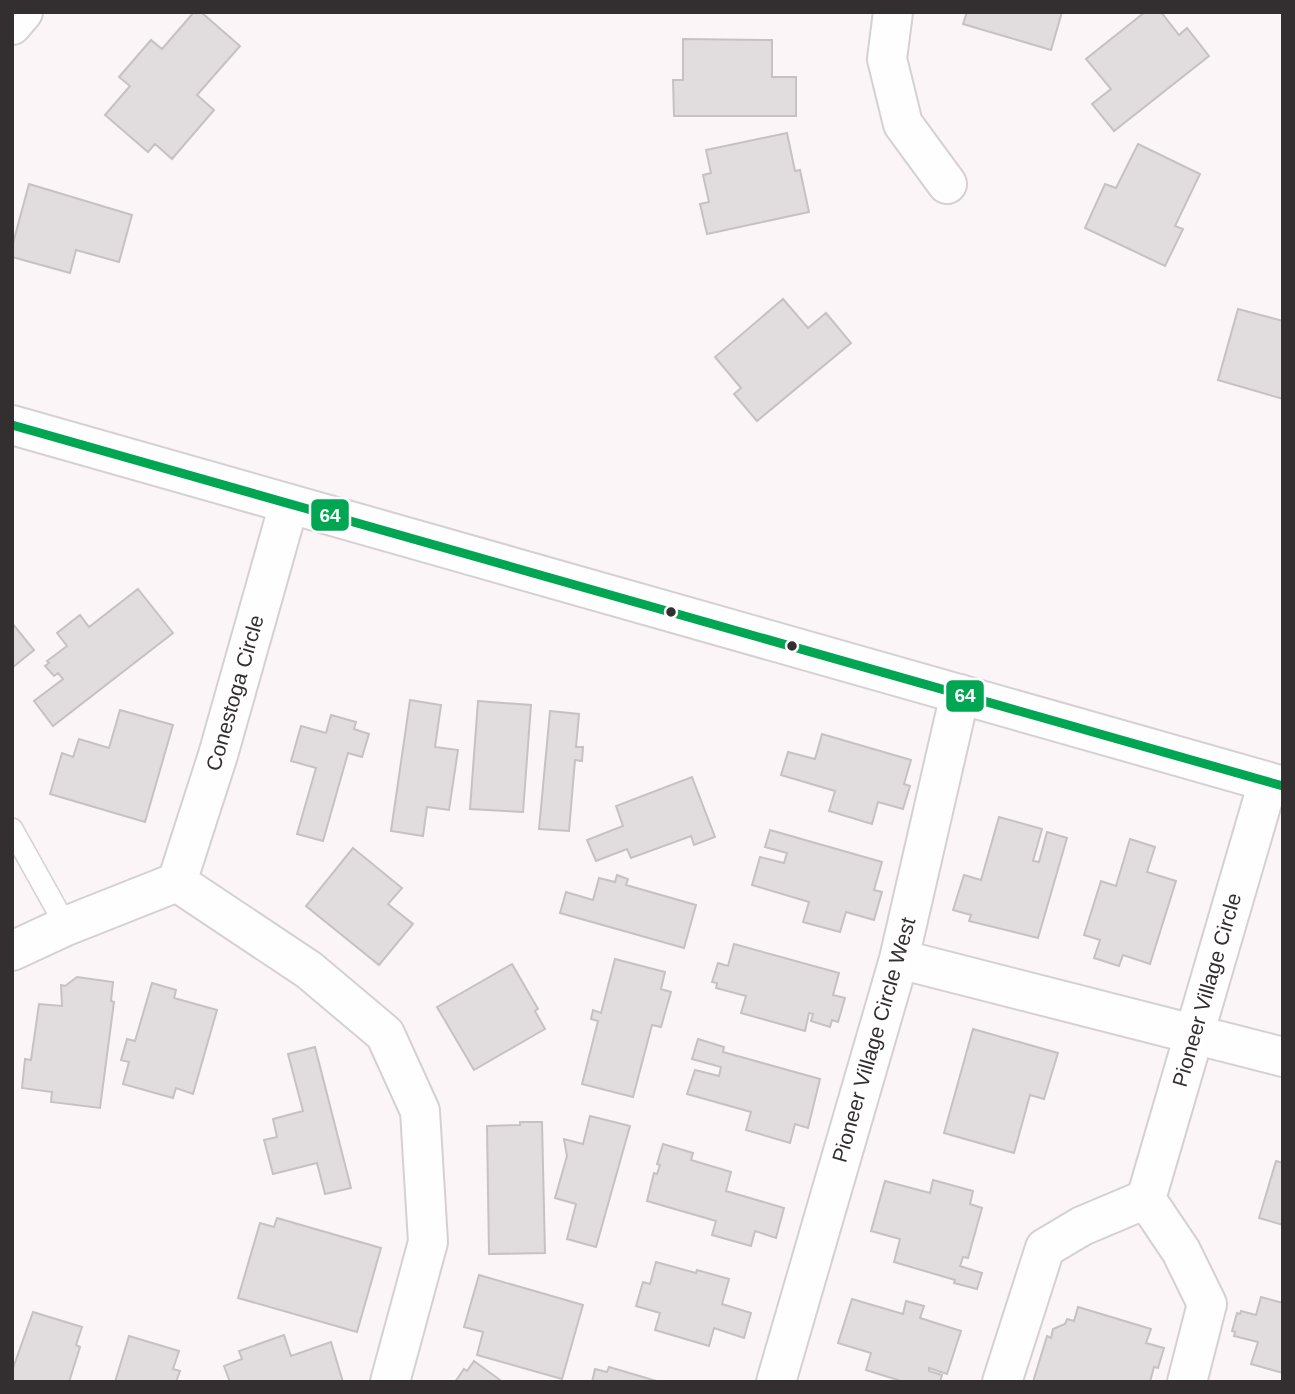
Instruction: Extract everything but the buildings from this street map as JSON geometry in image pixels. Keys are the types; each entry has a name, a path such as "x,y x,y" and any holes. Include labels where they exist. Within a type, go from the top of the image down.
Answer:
{"street":[{"path":"12,25 23,12"},
{"path":"893,12 887,59 903,124 947,184"},
{"path":"12,425 1275,784"},
{"name":"Conestoga Circle","path":"177,882 218,755 289,504"},
{"name":"Pioneer Village Circle West","path":"776,1382 899,959 960,694"},
{"name":"Pioneer Village Circle","path":"1146,1199 1195,1033 1275,784"},
{"path":"12,951 66,926 177,882 309,970 385,1034 419,1111 429,1242 390,1382"},
{"path":"899,959 1283,1057"},
{"path":"1002,1382 1045,1248 1082,1226 1146,1199 1181,1251 1207,1304 1186,1382"}],"lane":[{"path":"12,829 66,926"}],"transit line":[{"name":"64","path":"12,425 1283,786"}]}
